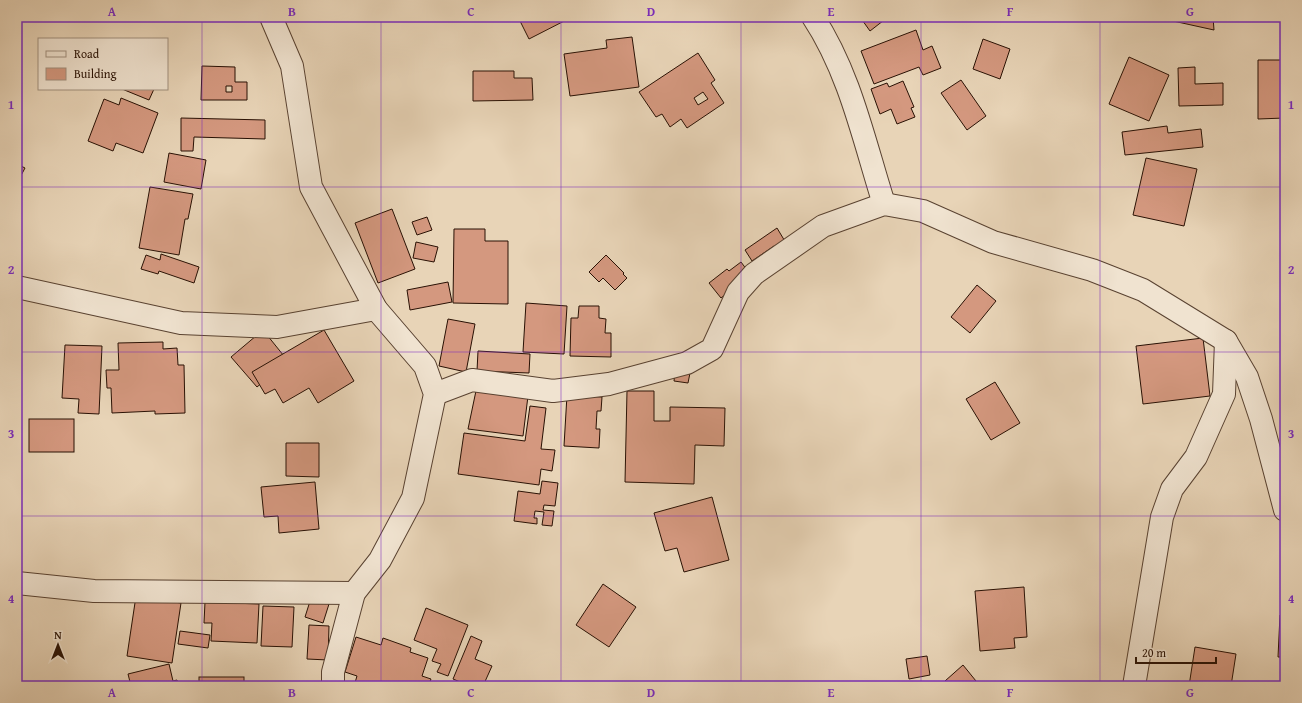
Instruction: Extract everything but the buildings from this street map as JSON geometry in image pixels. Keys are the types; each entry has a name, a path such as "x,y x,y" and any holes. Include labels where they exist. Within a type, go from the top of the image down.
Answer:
{"street":[{"path":"271,17 292,66 311,187 376,309 425,366 435,394 413,498 380,560 354,593 333,672 333,686"},
{"path":"813,17 823,32 845,80 884,204"},
{"path":"435,394 472,380 553,391 601,385 687,363 712,349 738,292 754,274 823,226 884,204 923,211 993,242 1092,270 1143,290 1226,341 1247,378 1261,419 1285,510"},
{"path":"17,287 181,323 277,327 376,309"},
{"path":"1134,686 1162,517 1172,489 1196,457 1224,394 1226,341"},
{"path":"17,583 94,591 354,593"}]}
